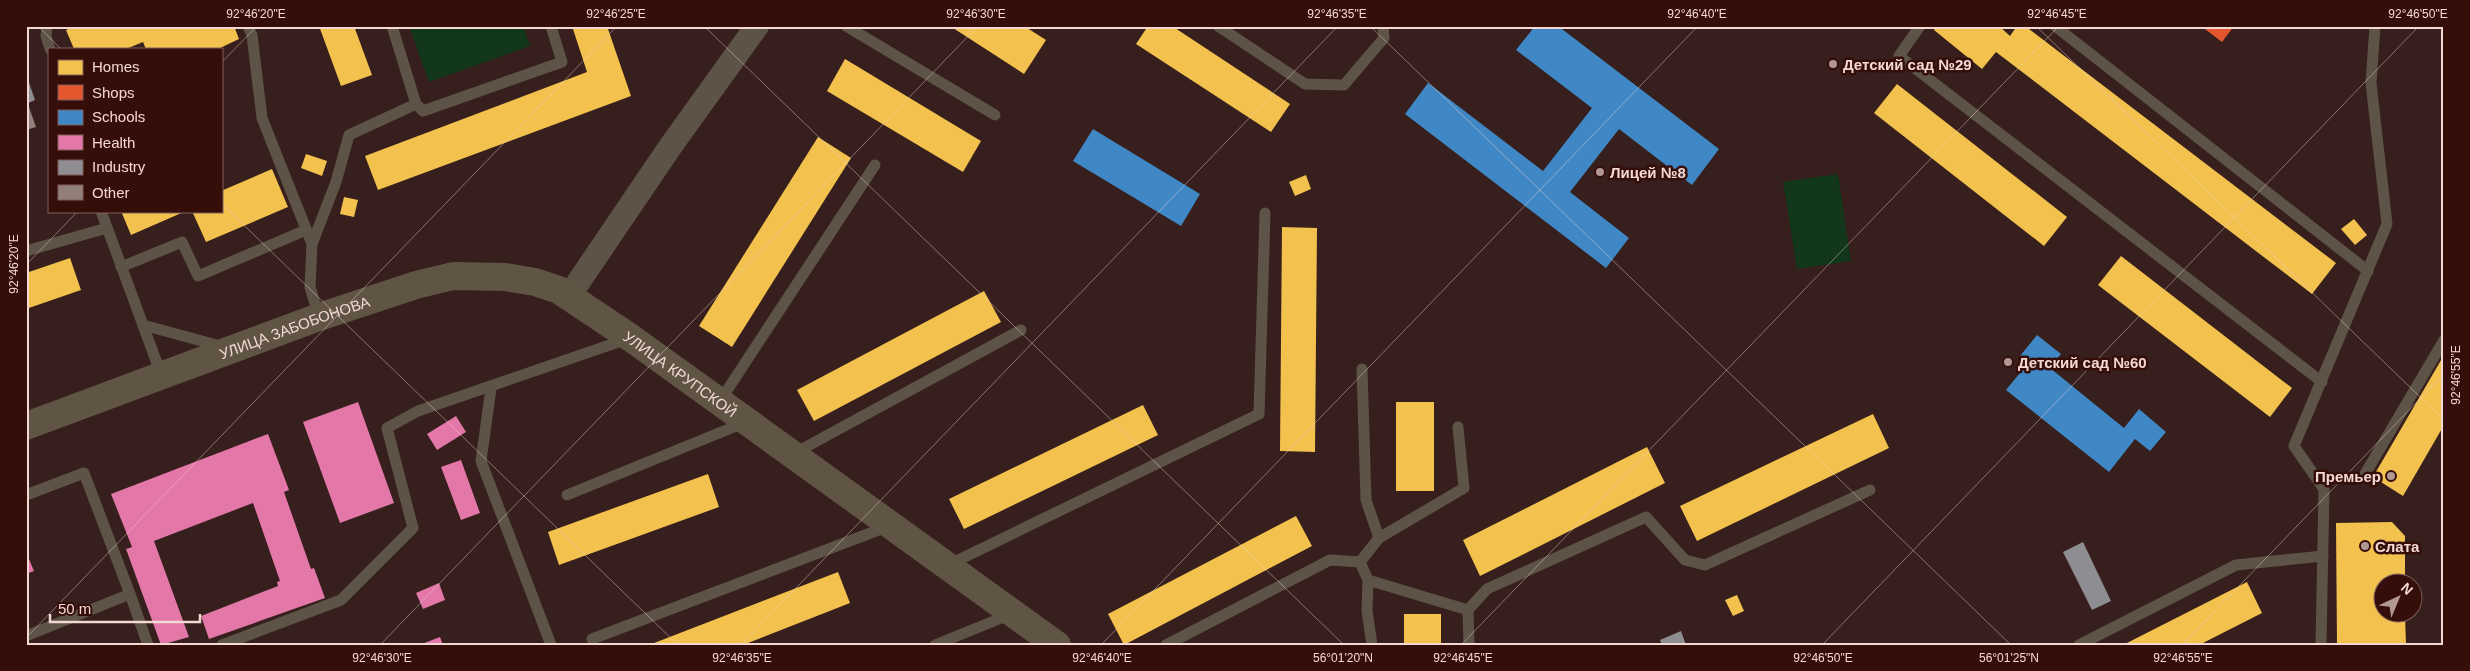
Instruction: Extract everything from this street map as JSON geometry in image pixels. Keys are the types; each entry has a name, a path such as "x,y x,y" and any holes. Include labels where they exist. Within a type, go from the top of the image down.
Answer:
{"street":[{"path":"569,296 670,147 756,26"},
{"name":"УЛИЦА ЗАБОБОНОВА","path":"26,426 161,374 416,284 453,276 520,279 535,282 569,296"},
{"name":"УЛИЦА КРУПСКОЙ","path":"569,296 748,421 1057,645"}],"lane":[{"path":"47,26 46,36 50,48"},
{"path":"248,26 252,35 262,118 312,244"},
{"path":"392,26 416,104 423,111 562,62 551,26"},
{"path":"846,26 995,115"},
{"path":"1218,26 1305,84 1344,85 1384,38 1383,26"},
{"path":"1920,26 1899,56 2322,382"},
{"path":"2055,26 2368,271"},
{"path":"2321,645 2324,489 2294,446 2387,224 2372,83 2375,26"},
{"path":"319,317 310,287 312,244 336,182 349,134 416,104"},
{"path":"720,401 875,165"},
{"path":"101,212 161,374"},
{"path":"946,565 1259,414 1265,213"},
{"path":"26,252 107,228"},
{"path":"121,266 182,242 198,276 306,230"},
{"path":"143,325 230,349"},
{"path":"793,454 1021,330"},
{"path":"222,645 341,600 413,528 387,428 418,411 492,388 631,338"},
{"path":"2365,474 2444,340"},
{"path":"1362,369 1366,500 1379,538"},
{"path":"492,388 481,461 551,645"},
{"path":"567,495 748,421"},
{"path":"1360,562 1379,538 1464,488 1458,427"},
{"path":"26,495 84,473 148,645"},
{"path":"1469,645 1468,610 1487,589 1646,517 1685,560 1704,566 1870,490"},
{"path":"592,639 891,525"},
{"path":"2079,645 2236,565 2323,556"},
{"path":"1166,645 1330,560 1360,562"},
{"path":"1360,562 1368,580 1367,612 1372,645"},
{"path":"1368,580 1468,610"},
{"path":"37,645 30,634 130,594"},
{"path":"935,645 1013,613"}],"green space":[{"path":"409,26 523,26 530,46 429,82"},
{"path":"1838,174 1851,261 1797,269 1783,182"}],"building: Homes":[{"path":"76,26 234,26 239,39 220,48 146,48 143,42 128,48 74,48 66,30"},
{"path":"319,26 354,26 372,75 341,86"},
{"path":"572,26 607,26 631,96 378,190 365,156 587,72"},
{"path":"950,26 1024,26 1046,40 1024,74"},
{"path":"1148,26 1172,26 1290,104 1271,132 1136,44"},
{"path":"1937,26 1999,26 2010,36 2017,26 2025,26 2336,263 2312,294 1996,52 1982,69 1934,30"},
{"path":"845,59 981,141 963,172 827,91"},
{"path":"1897,84 2067,217 2044,246 1874,113"},
{"path":"818,137 851,158 732,347 699,326"},
{"path":"306,154 327,161 322,176 301,168"},
{"path":"272,169 288,207 206,242 192,212 222,212 222,191"},
{"path":"1306,175 1311,189 1295,196 1289,182"},
{"path":"344,197 358,200 354,217 340,214"},
{"path":"121,212 184,212 131,235"},
{"path":"2354,219 2367,235 2355,245 2341,229"},
{"path":"1282,227 1317,228 1315,452 1280,451"},
{"path":"2121,256 2292,388 2270,417 2098,285"},
{"path":"70,258 81,290 26,309 26,273"},
{"path":"984,291 1001,322 814,421 797,390"},
{"path":"2444,355 2444,425 2403,496 2373,477"},
{"path":"1396,402 1434,402 1434,491 1396,491"},
{"path":"1143,405 1158,435 964,529 949,499"},
{"path":"1873,414 1889,448 1697,541 1680,506"},
{"path":"1647,447 1665,483 1480,576 1463,540"},
{"path":"708,474 719,507 559,565 548,532"},
{"path":"1296,516 1312,546 1124,645 1108,614"},
{"path":"2392,522 2405,536 2405,574 2372,574 2372,624 2405,624 2406,645 2337,645 2336,523"},
{"path":"838,572 850,603 743,645 649,645"},
{"path":"2247,582 2262,613 2199,645 2123,645"},
{"path":"1737,595 1744,611 1733,616 1725,600"},
{"path":"1404,614 1441,614 1441,645 1404,645"}],"building: Shops":[{"path":"2201,26 2234,26 2222,42"}],"building: Schools":[{"path":"1535,26 1558,26 1719,149 1692,185 1619,129 1570,192 1629,238 1606,268 1405,114 1428,83 1543,171 1592,108 1516,50"},
{"path":"1093,129 1200,194 1181,226 1073,161"},
{"path":"2037,335 2061,354 2050,368 2124,428 2139,409 2166,432 2150,451 2135,439 2109,472 2006,390 2028,363 2020,356"}],"building: Health":[{"path":"358,402 394,503 340,523 303,422"},
{"path":"456,416 466,432 437,450 427,434"},
{"path":"268,434 289,490 284,492 311,569 314,568 325,598 209,639 201,616 278,586 277,582 280,581 253,503 154,541 189,637 161,645 126,549 132,547 111,494"},
{"path":"461,460 480,513 461,520 441,467"},
{"path":"26,552 34,571 26,574"},
{"path":"439,583 445,600 423,609 416,593"},
{"path":"440,637 443,645 419,645"}],"building: Industry":[{"path":"26,74 35,100 26,104"},
{"path":"2083,542 2111,601 2092,610 2063,552"},
{"path":"1681,631 1686,645 1662,645 1660,640"}],"building: Other":[{"path":"29,107 36,127 26,130 26,108"}],"place":[{"name":"Детский сад №29","path":"1833,64"},
{"name":"Лицей №8","path":"1600,172"},
{"name":"Детский сад №60","path":"2008,362"},
{"name":"Премьер","path":"2391,476"},
{"name":"Слата","path":"2365,546"}]}
